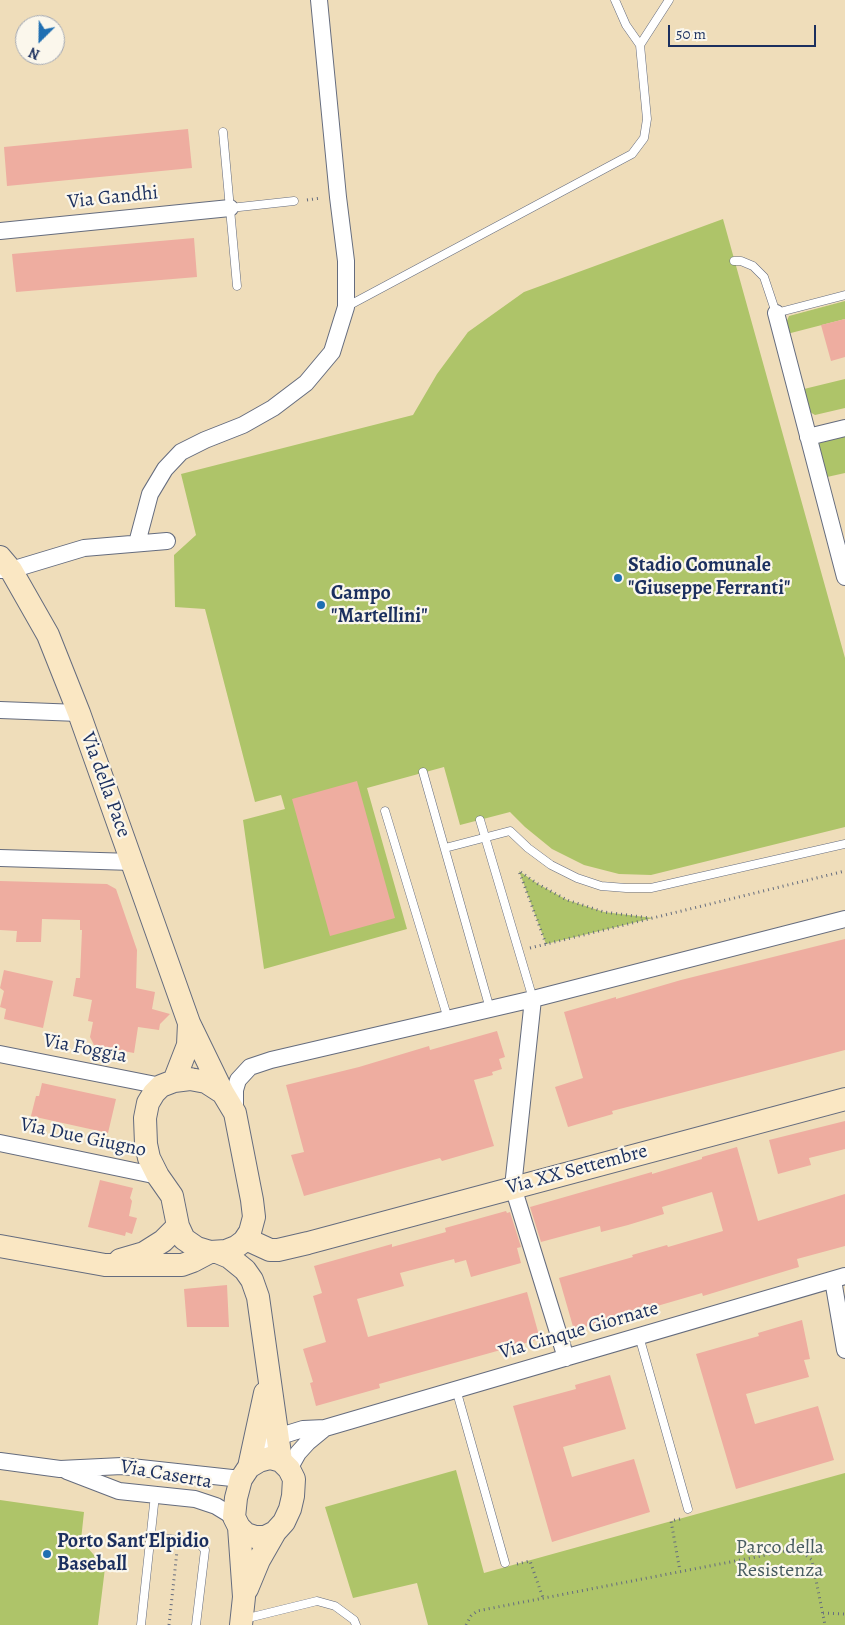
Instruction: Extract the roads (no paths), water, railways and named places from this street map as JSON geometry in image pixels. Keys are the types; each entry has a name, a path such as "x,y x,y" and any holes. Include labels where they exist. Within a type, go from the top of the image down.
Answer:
{"main road":[{"name":"Via della Pace","path":"4,566 48,635 79,713 189,1023 223,1093 235,1113 252,1200"},
{"name":"Via della Pace","path":"178,1226 172,1196 158,1176 149,1158 146,1144 145,1118 148,1104 154,1093 167,1083 188,1045 189,1023"},
{"path":"167,1083 190,1079 206,1082 223,1093"},
{"name":"Via XX Settembre","path":"245,1240 262,1248 278,1250 308,1243 845,1099"},
{"name":"Via XX Settembre","path":"252,1200 263,1225 268,1231 275,1236 308,1243"},
{"path":"0,1246 105,1265 182,1265 214,1252 236,1247 245,1240 253,1225 252,1200"},
{"path":"105,1265 144,1253 163,1241 178,1226 184,1239 190,1244 197,1248 229,1257 245,1270 259,1286"},
{"path":"244,1597 259,1560 275,1532 284,1522 290,1509 294,1479 285,1465 277,1437 257,1266 249,1258 245,1240"},
{"path":"259,1286 278,1250"},
{"path":"241,1622 244,1597 236,1522 236,1498 250,1469 269,1375"},
{"path":"250,1469 270,1458 285,1465"},
{"path":"236,1522 246,1534 255,1537 265,1537 275,1532"}],"street":[{"path":"137,543 150,494 165,469 181,452 243,425 274,408 306,383 332,352 346,307 346,261 319,0"},
{"name":"Via Gandhi","path":"0,231 230,208"},
{"path":"776,313 844,572"},
{"path":"808,437 845,428"},
{"path":"4,566 84,548 168,541"},
{"path":"0,710 79,713"},
{"path":"0,858 133,862"},
{"path":"235,1113 235,1090 238,1080 250,1068 271,1060 533,999 845,920"},
{"path":"533,999 513,1187 566,1358"},
{"name":"Via Foggia","path":"0,1054 167,1083"},
{"name":"Via Due Giugno","path":"0,1143 158,1176"},
{"path":"839,1278 845,1350"},
{"name":"Via Cinque Giornate","path":"277,1437 303,1429 325,1428 839,1278"},
{"name":"Via Cinque Giornate","path":"285,1465 325,1428"},
{"path":"250,1469 277,1437"},
{"name":"Via Caserta","path":"0,1461 60,1469 122,1466 250,1469"},
{"name":"Via Caserta","path":"60,1469 119,1491 195,1499 216,1506 236,1522"}],"lane":[{"path":"346,307 632,154 644,138 647,119 640,45 626,25 615,0"},
{"path":"640,45 669,0"},
{"path":"223,132 237,286"},
{"name":"Via Gandhi","path":"230,208 294,201"},
{"path":"734,261 741,261 753,266 764,277 776,313 845,295"},
{"path":"423,772 490,1009"},
{"path":"385,810 448,1019"},
{"path":"480,820 533,999"},
{"path":"445,848 510,831 551,866 576,878 602,886 651,888 845,844"},
{"path":"639,1336 688,1509"},
{"path":"456,1390 505,1563"},
{"path":"141,1625 155,1495"},
{"path":"151,1537 198,1542 205,1550 196,1625"},
{"path":"241,1622 317,1601 335,1606 354,1620 356,1625"}],"place":[{"name":"Stadio Comunale \"Giuseppe Ferranti\"","path":"618,578"},
{"name":"Campo \"Martellini\"","path":"321,605"},
{"name":"Porto Sant'Elpidio Baseball","path":"47,1554"}],"park label":[{"name":"Parco della Resistenza","path":"780,1560"}]}
